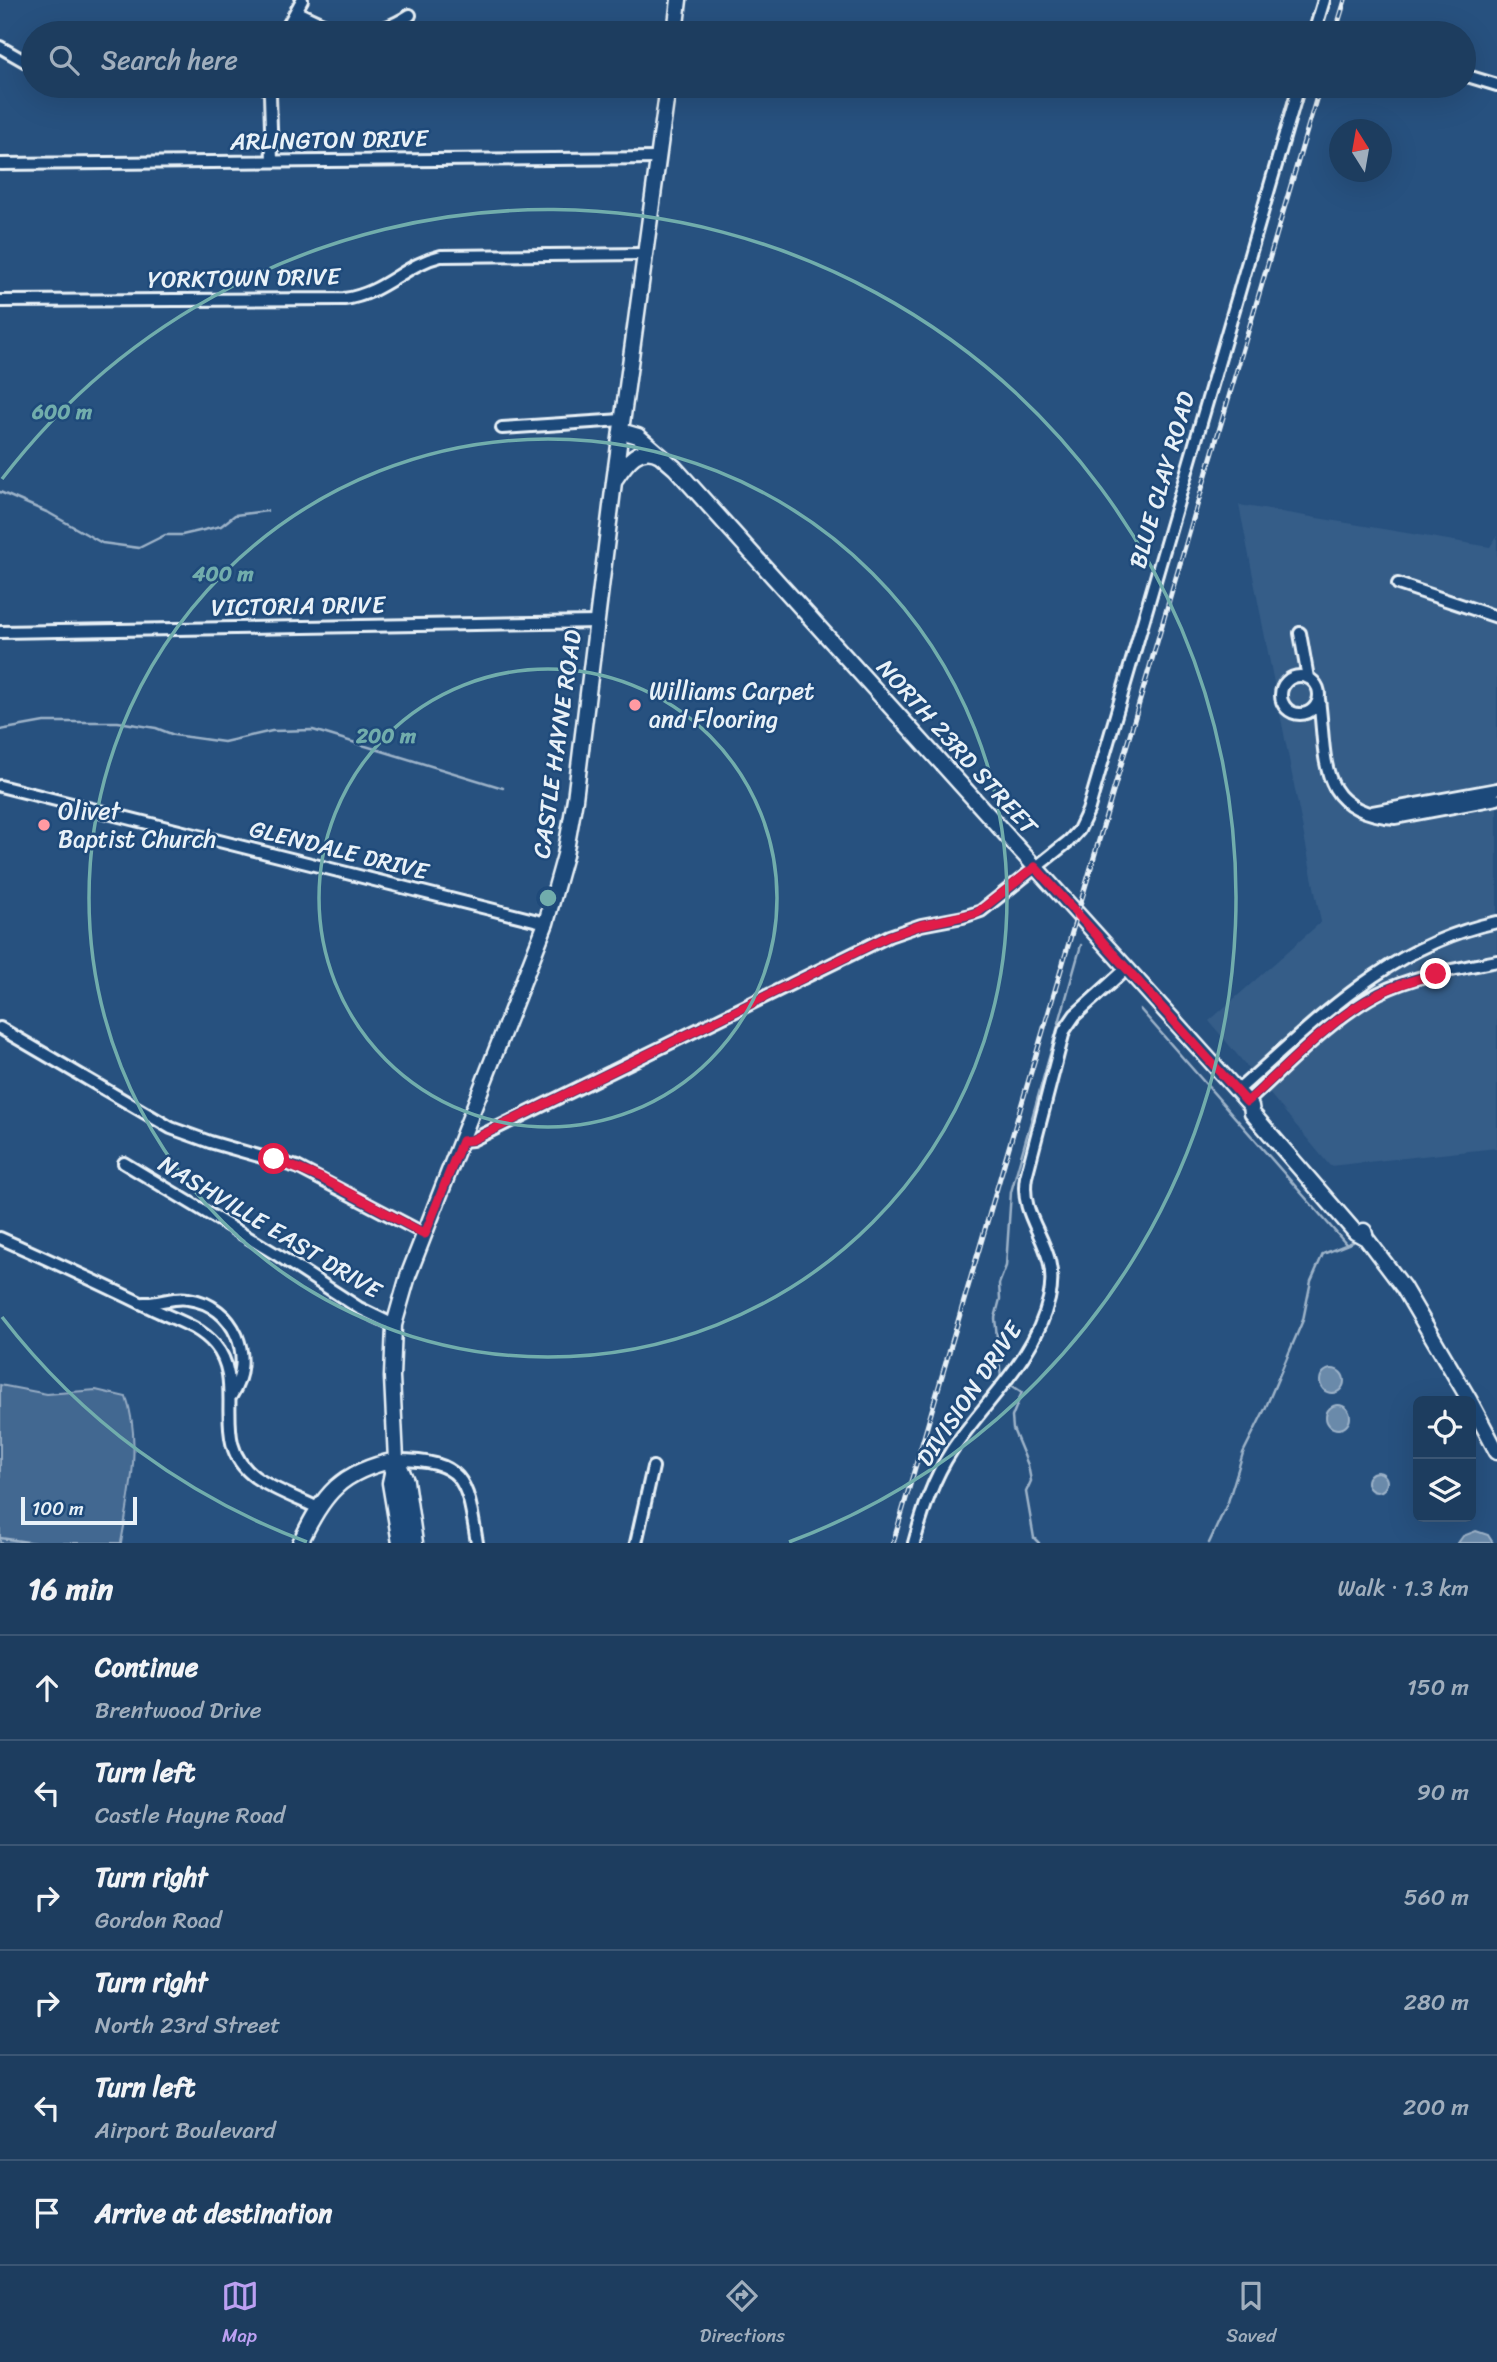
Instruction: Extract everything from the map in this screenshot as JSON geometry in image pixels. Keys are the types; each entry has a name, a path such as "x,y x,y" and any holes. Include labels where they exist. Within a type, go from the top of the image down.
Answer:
{"highway":[{"path":"396,1460 391,1483 401,1543"},
{"path":"396,1460 405,1481 415,1543"}],"main road":[{"path":"677,21 680,0"},
{"name":"CASTLE HAYNE ROAD","path":"396,1460 392,1377 394,1325 408,1276 546,923 559,882 569,834 666,98"},
{"name":"NORTH 23RD STREET","path":"621,426 663,457 1245,1099 1269,1118 1363,1227 1366,1238 1403,1287 1467,1396"},
{"path":"614,482 627,463 640,453 655,452 663,457"},
{"name":"NORTH 23RD STREET","path":"1476,1413 1497,1452"},
{"path":"300,1543 318,1508 342,1480 358,1471 396,1460"}],"street":[{"path":"291,21 302,0"},
{"path":"1318,21 1324,0"},
{"path":"297,12 315,21"},
{"path":"401,21 410,15"},
{"path":"0,47 21,59"},
{"path":"1476,79 1497,85"},
{"path":"271,98 272,161"},
{"name":"BLUE CLAY ROAD","path":"462,1141 472,1140 889,936 921,925 977,913 1074,836 1088,811 1296,98"},
{"name":"ARLINGTON DRIVE","path":"0,164 659,158"},
{"name":"YORKTOWN DRIVE","path":"0,302 344,299 372,292 420,263 441,256 645,254"},
{"path":"502,428 621,426"},
{"path":"1398,584 1497,617"},
{"name":"VICTORIA DRIVE","path":"0,632 597,622"},
{"path":"1300,633 1308,678 1317,687 1327,771 1332,785 1343,800 1356,809 1395,818 1497,799"},
{"path":"1308,678 1295,677 1285,683 1281,695 1284,706 1300,714 1321,733"},
{"path":"1300,714 1312,710 1319,699"},
{"name":"GLENDALE DRIVE","path":"0,786 546,923"},
{"path":"1368,813 1497,789"},
{"path":"1245,1099 1342,998 1387,965 1437,940 1497,922"},
{"path":"1245,1099 1331,1026 1378,994 1411,980 1497,961"},
{"name":"DIVISION DRIVE","path":"914,1543 939,1471 951,1451 1021,1361 1046,1312 1052,1286 1051,1265 1044,1241 1027,1207 1026,1177 1064,1031 1075,1015 1126,969"},
{"path":"0,1028 171,1128 297,1167 425,1234"},
{"name":"NASHVILLE EAST DRIVE","path":"124,1163 279,1256 359,1308 394,1325"},
{"path":"0,1238 196,1328 212,1342 224,1361 231,1396"},
{"path":"143,1303 191,1299 221,1313 235,1331 242,1364 241,1376 231,1396 228,1412 228,1431 233,1447 244,1467 254,1476 318,1508"},
{"path":"396,1460 428,1461 440,1464 457,1475 465,1485 469,1497 477,1543"},
{"path":"636,1543 653,1467"}],"shaded area":[{"path":"1239,505 1490,547 1497,536 1497,1148 1330,1166 1209,1021 1321,922"},
{"path":"1332,1369 1340,1373 1344,1381 1340,1389 1332,1393 1324,1389 1320,1381 1324,1373"},
{"path":"0,1385 47,1394 96,1390 126,1397 131,1415 134,1451 121,1543 0,1543"},
{"path":"1338,1405 1347,1408 1350,1417 1347,1426 1338,1429 1329,1426 1326,1417 1329,1408"},
{"path":"1377,1472 1384,1475 1387,1482 1384,1489 1377,1492 1370,1489 1367,1482 1370,1475"},
{"path":"1476,1531 1488,1535 1493,1543 1458,1543 1463,1536"}],"waterway":[{"path":"0,492 49,513 102,543 139,548 165,535 182,535 221,526 235,515 267,511"},
{"path":"0,730 44,722 118,722 156,728 174,735 224,742 272,731 313,730 503,788"},
{"path":"1001,1378 995,1318 1000,1299 999,1284 1006,1266 1011,1192 1081,945"},
{"path":"1140,1009 1346,1244"},
{"path":"1209,1543 1228,1502 1243,1453 1303,1320 1311,1281 1323,1254 1353,1242"},
{"path":"1011,1385 1022,1392 1012,1417 1013,1429 1028,1465 1031,1481 1026,1492 1034,1538 1039,1543"},
{"path":"0,1538 35,1543"}],"railway":[{"path":"1339,21 1345,0"},
{"path":"893,1543 1316,98"}],"place":[{"name":"Williams Carpet and Flooring","path":"635,705"},
{"name":"Olivet Baptist Church","path":"44,825"}],"route":[{"path":"274,1159 321,1178 425,1234 462,1141 472,1140 889,936 921,925 977,913 1035,867 1247,1102 1331,1026 1363,1003 1393,987 1436,974"}]}
